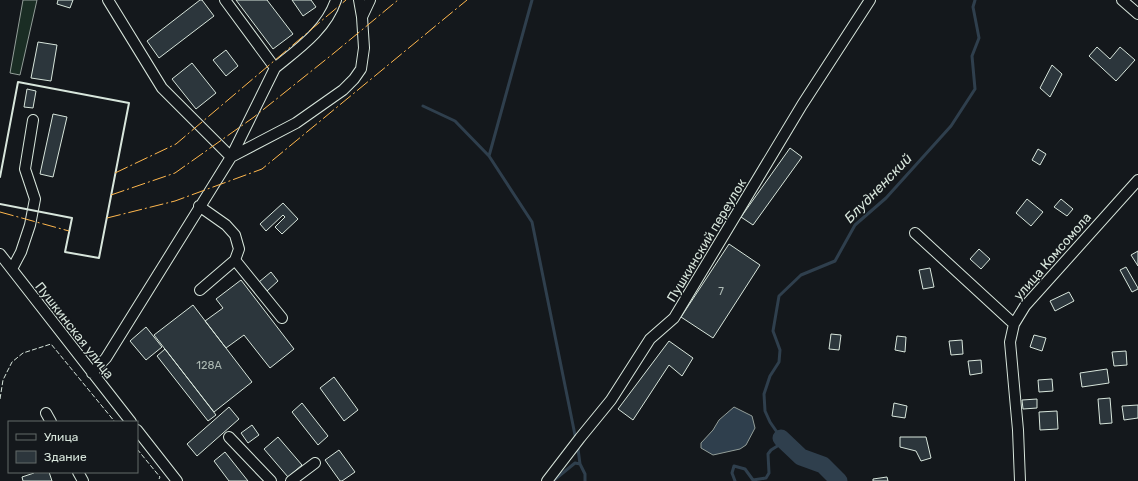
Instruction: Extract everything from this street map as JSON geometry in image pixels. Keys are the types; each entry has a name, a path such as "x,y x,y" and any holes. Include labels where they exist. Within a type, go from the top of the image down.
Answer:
{"street":[{"path":"108,0 162,88 231,157"},
{"path":"225,0 275,68"},
{"path":"92,373 106,358 231,157 275,68 314,34 327,19 336,0"},
{"path":"231,157 296,123 343,90 354,79 361,69 364,48 362,17 359,0"},
{"path":"362,17 370,0"},
{"name":"Пушкинский переулок","path":"547,481 611,400 650,339 674,318 802,105 870,0"},
{"path":"1122,0 1138,14"},
{"path":"12,269 21,252 30,225 35,199 25,169 33,120"},
{"name":"улица Комсомола","path":"1020,481 1018,430 1010,342 1014,324 1025,306 1138,180"},
{"path":"200,206 226,225 235,235 239,249 235,260 200,290"},
{"path":"915,233 1014,324"},
{"name":"Пушкинская улица","path":"0,254 130,421"},
{"path":"235,260 282,318"},
{"path":"138,431 177,481"},
{"path":"229,437 270,481"},
{"path":"291,481 315,463"}],"green space":[{"path":"23,0 37,0 20,75 10,73"}],"water":[{"path":"734,407 752,416 755,428 746,445 740,449 713,455 701,448 701,443 713,430 719,420"}],"building":[{"path":"58,0 73,0 70,8 57,4"},
{"path":"202,0 214,16 159,58 147,41"},
{"path":"236,0 267,0 293,34 273,49"},
{"path":"292,0 311,0 316,7 303,16"},
{"path":"38,42 57,45 51,81 31,78"},
{"path":"1097,47 1110,59 1120,47 1135,60 1116,81 1089,56"},
{"path":"226,50 238,66 226,76 213,60"},
{"path":"192,63 216,93 196,109 172,79"},
{"path":"1052,65 1062,74 1050,97 1040,88"},
{"path":"27,89 36,91 33,108 24,107"},
{"path":"53,114 67,117 53,177 40,174"},
{"path":"790,148 802,157 753,225 741,217"},
{"path":"1038,149 1046,154 1040,165 1032,160"},
{"path":"1027,199 1043,212 1031,226 1016,213"},
{"path":"1061,199 1073,209 1067,216 1054,207"},
{"path":"283,203 298,219 282,234 275,227 285,217 283,215 266,231 260,224"},
{"path":"729,244 760,265 713,338 681,317"},
{"path":"979,249 990,259 981,269 970,259"},
{"path":"1138,251 1138,266 1131,255"},
{"path":"1126,267 1138,288 1132,292 1120,270"},
{"path":"930,268 934,287 923,289 919,270"},
{"path":"271,272 278,281 267,291 259,282"},
{"path":"241,280 294,349 270,368 244,335 226,348 205,321 223,308 216,299"},
{"path":"1069,292 1074,301 1055,311 1050,301"},
{"path":"193,305 252,382 214,412 154,335"},
{"path":"146,327 162,347 146,360 130,341"},
{"path":"831,334 841,335 839,350 829,349"},
{"path":"1034,335 1046,338 1042,351 1030,347"},
{"path":"897,336 906,337 905,352 895,350"},
{"path":"962,340 963,354 951,355 949,341"},
{"path":"669,341 693,358 682,376 669,365 633,420 618,409"},
{"path":"165,349 216,415 208,421 157,356"},
{"path":"1126,351 1127,365 1114,366 1112,352"},
{"path":"981,360 982,373 970,375 968,361"},
{"path":"1107,369 1109,383 1082,387 1080,373"},
{"path":"334,377 358,410 344,421 320,388"},
{"path":"1052,379 1053,391 1039,392 1038,380"},
{"path":"1110,398 1112,423 1100,424 1098,399"},
{"path":"1037,399 1037,408 1023,409 1022,400"},
{"path":"302,403 328,436 318,445 292,412"},
{"path":"894,403 907,406 905,418 892,416"},
{"path":"1138,405 1138,418 1124,420 1122,406"},
{"path":"229,407 239,419 197,456 187,444"},
{"path":"1057,411 1058,429 1040,430 1039,412"},
{"path":"252,425 259,435 248,443 241,433"},
{"path":"278,437 302,465 288,477 264,449"},
{"path":"900,437 926,437 931,458 921,461 916,451 900,447"},
{"path":"339,450 355,472 342,481 340,481 325,460"},
{"path":"225,452 248,481 229,481 214,461"},
{"path":"34,473 49,473 52,481 23,481 22,477"},
{"path":"887,477 888,481 873,481 873,479"}],"waterway":[{"path":"532,0 489,156 532,222 575,435"},
{"name":"Блудненский","path":"735,481 732,473 734,466 745,469 753,480 766,478 769,473 768,454 779,445 781,438 770,422 765,411 764,394 770,376 779,362 780,350 773,331 779,296 801,275 835,261 855,225 886,198 951,126 975,89 972,56 979,38 973,7 975,0"},
{"path":"423,106 455,121 489,156"},
{"path":"781,438 801,457 823,465 839,481"},
{"path":"578,449 580,464"},
{"path":"553,481 575,463 580,464 585,474 585,481"}],"fence":[{"path":"0,399 3,380 12,362 23,353 51,344 114,421"},
{"path":"138,450 160,477 159,479"}],"wall":[{"path":"0,177 18,82 129,103 99,258 65,252 72,218 0,204"}],"power":[{"path":"115,173 176,144 346,0"},
{"path":"111,195 175,173 254,117 398,0"},
{"path":"107,218 175,201 262,169 467,0"},
{"path":"0,212 69,231"}]}
